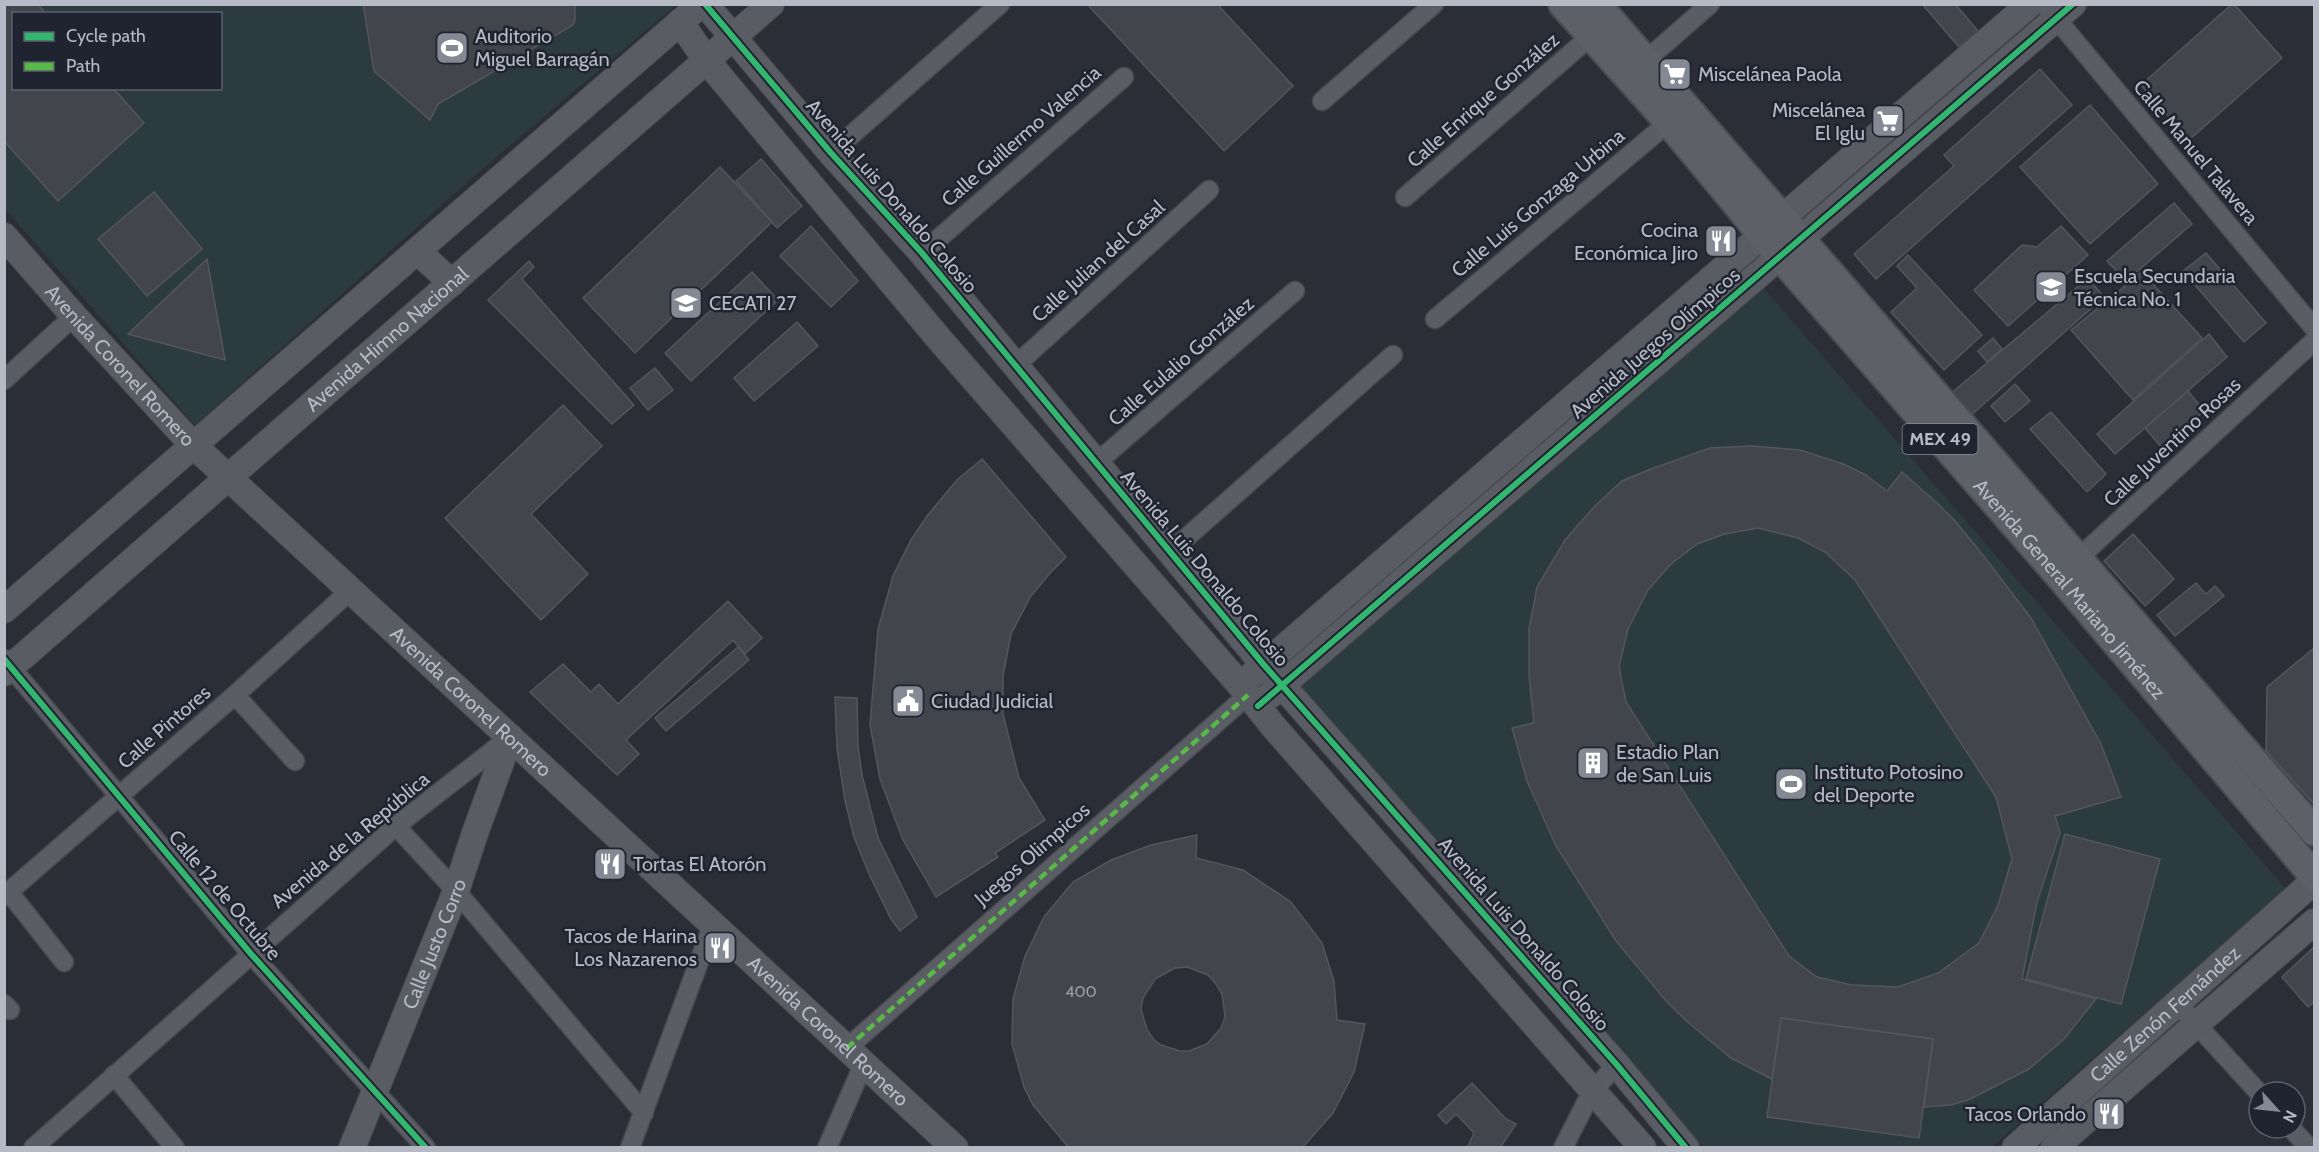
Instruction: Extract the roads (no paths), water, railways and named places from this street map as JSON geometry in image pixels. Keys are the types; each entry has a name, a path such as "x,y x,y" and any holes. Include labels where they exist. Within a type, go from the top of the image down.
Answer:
{"main road":[{"name":"Avenida General Mariano Jiménez","path":"1563,4 1670,122 1782,237"},
{"name":"Avenida General Mariano Jiménez","path":"1596,4 1645,61 1782,237 2068,567 2314,831"},
{"name":"Avenida General Mariano Jiménez","path":"2068,567 2314,876"}],"street":[{"path":"4,610 700,4"},
{"name":"Avenida Luis Donaldo Colosio","path":"705,4 831,153 922,253 1264,665 1617,1065 1686,1148"},
{"name":"Avenida Himno Nacional","path":"7,666 229,477 771,4"},
{"path":"831,153 1000,4"},
{"path":"1323,101 1434,4"},
{"path":"1645,61 1710,4"},
{"name":"Avenida Juegos Olímpicos","path":"1249,696 1282,685 1782,237 2030,4"},
{"name":"Avenida Juegos Olímpicos","path":"1249,696 1264,665 2058,9"},
{"name":"Calle Manuel Talavera","path":"2058,9 2314,328"},
{"path":"680,22 707,61 940,340 1643,1148"},
{"name":"Calle Enrique González","path":"1405,197 1591,36"},
{"name":"Calle Guillermo Valencia","path":"922,253 1124,77"},
{"name":"Calle Luis Gonzaga Urbina","path":"1435,319 1670,122"},
{"name":"Calle Julian del Casal","path":"1016,365 1209,190"},
{"name":"Avenida Coronel Romero","path":"4,236 193,445 955,1148"},
{"path":"417,251 452,283"},
{"name":"Calle Eulalio González","path":"1095,464 1295,291"},
{"path":"940,340 970,311"},
{"path":"4,380 74,316"},
{"name":"Calle Juventino Rosas","path":"2068,567 2314,341"},
{"path":"1169,553 1393,355"},
{"name":"Calle Pintores","path":"7,894 235,695 351,590"},
{"name":"Calle 12 de Octubre","path":"7,666 120,796 251,954 426,1148"},
{"path":"235,695 295,761"},
{"name":"Juegos Olimpicos","path":"855,1055 1249,696"},
{"name":"Avenida de la República","path":"33,1148 396,826 510,736"},
{"name":"Calle Justo Corro","path":"352,1148 456,891 510,736"},
{"path":"396,826 456,891 644,1113"},
{"name":"Calle Zenón Fernández","path":"2015,1148 2314,881"},
{"path":"1433,909 1459,886"},
{"path":"7,894 64,962"},
{"name":"Calle Zenón Fernández","path":"2065,1144 2196,1023 2314,922"},
{"path":"630,1148 713,924"},
{"path":"2177,1003 2247,1080"},
{"path":"828,1148 855,1055"},
{"path":"1563,1148 1592,1091 1617,1065"},
{"path":"114,1075 175,1148"},
{"path":"2049,1117 2065,1144"}],"place":[{"name":"Auditorio Miguel Barragán","path":"452,48"},
{"name":"Miscelánea Paola","path":"1675,74"},
{"name":"Miscelánea El Iglu","path":"1888,121"},
{"name":"Cocina Económica Jiro","path":"1721,241"},
{"name":"Escuela Secundaria Técnica No. 1","path":"2051,287"},
{"name":"CECATI 27","path":"686,303"},
{"name":"Ciudad Judicial","path":"908,701"},
{"name":"Estadio Plan de San Luis","path":"1593,763"},
{"name":"Instituto Potosino del Deporte","path":"1791,784"},
{"name":"Tortas El Atorón","path":"610,864"},
{"name":"Tacos de Harina Los Nazarenos","path":"720,948"},
{"name":"Tacos Orlando","path":"2109,1114"}]}
